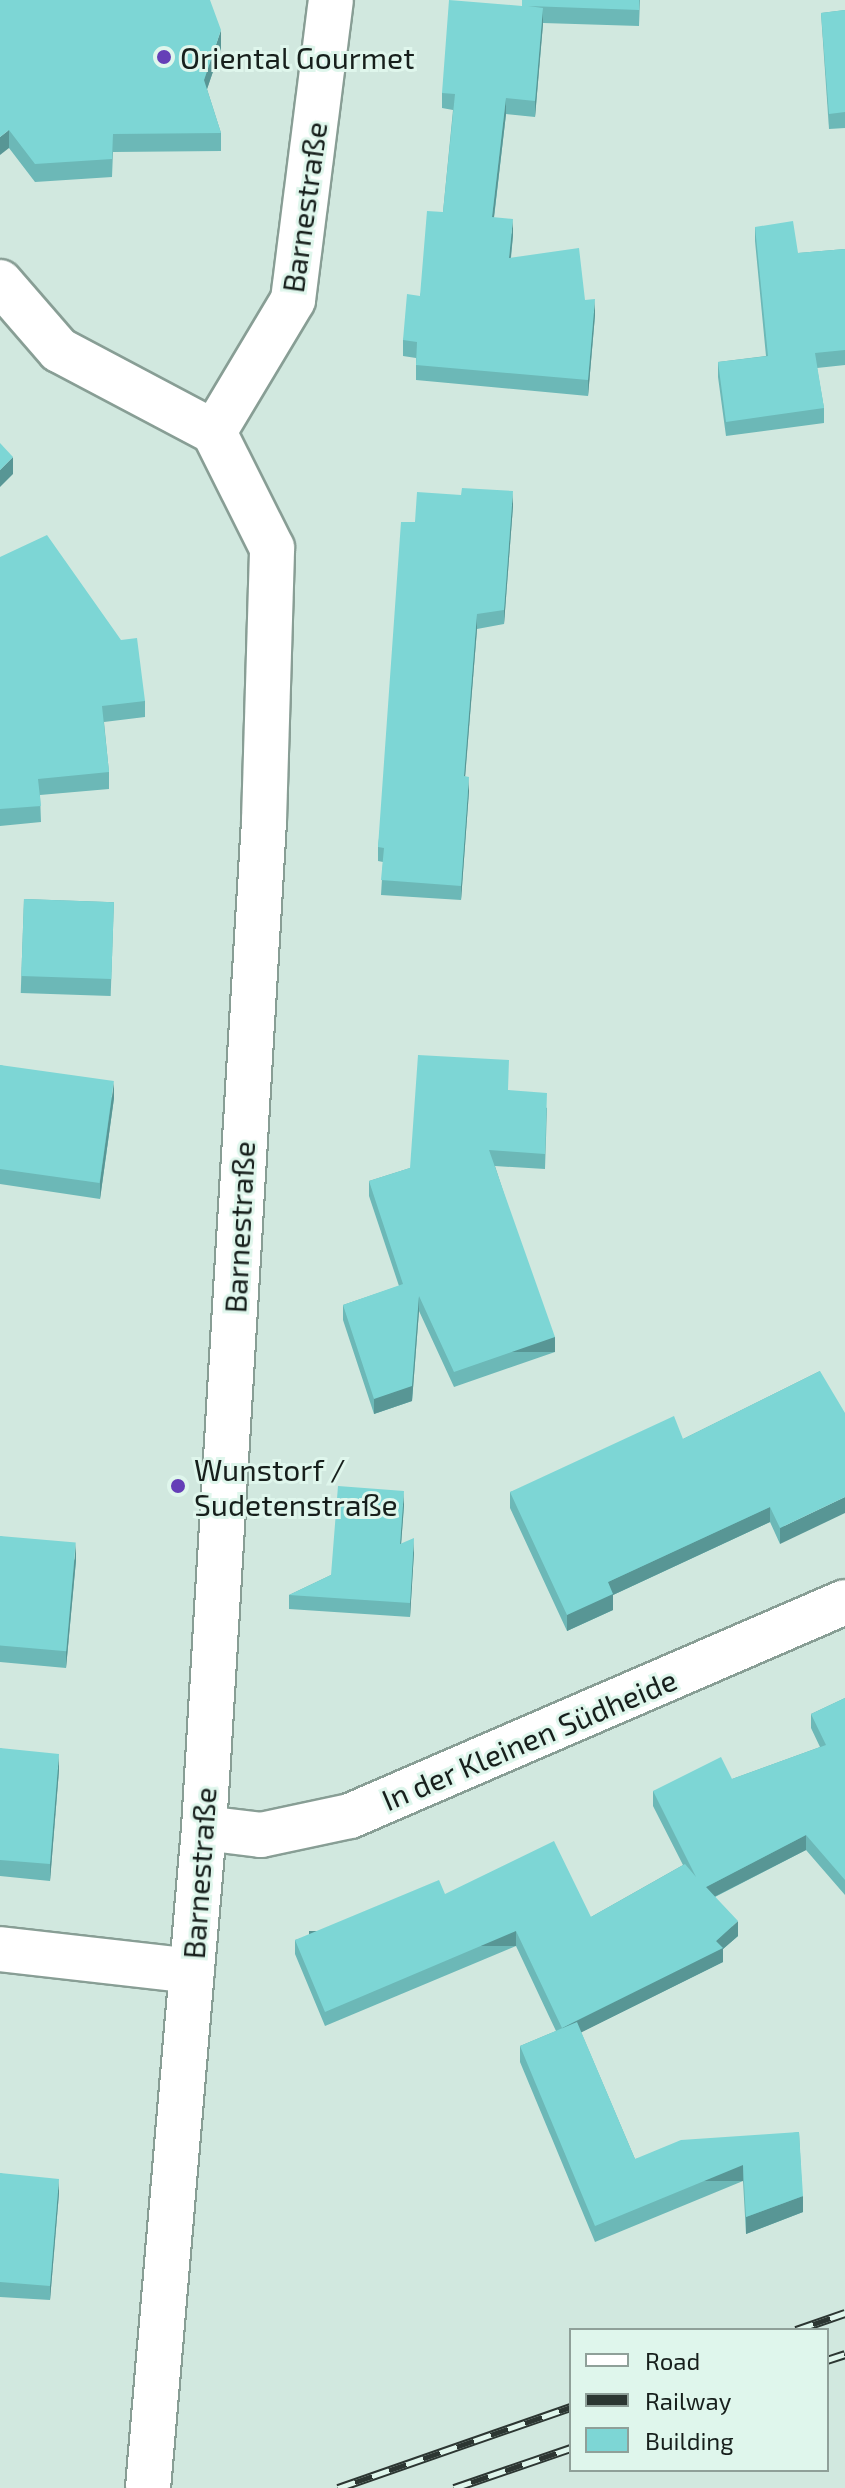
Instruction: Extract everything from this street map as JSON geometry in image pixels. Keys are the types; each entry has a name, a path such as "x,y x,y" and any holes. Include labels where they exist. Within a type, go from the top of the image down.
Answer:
{"street":[{"name":"Barnestraße","path":"148,2488 204,1828 264,821 272,548 214,432 293,300 331,0"},
{"path":"0,282 59,350 214,432"},
{"name":"In der Kleinen Südheide","path":"204,1828 261,1835 350,1816 845,1602"},
{"path":"0,1949 192,1971"}],"building":[{"path":"0,0 210,0 221,30 204,80 221,133 113,134 112,159 35,164 9,130 0,137"},
{"path":"449,0 522,6 522,0 639,0 639,10 528,6 543,8 535,101 506,98 492,217 513,219 509,258 579,248 585,300 595,299 588,380 416,365 417,342 403,340 407,294 420,296 427,211 443,212 455,94 442,93"},
{"path":"845,10 845,112 829,114 821,13"},
{"path":"793,221 798,253 845,249 845,350 815,353 824,408 726,422 718,362 768,356 755,227"},
{"path":"0,443 13,457 0,470"},
{"path":"462,488 513,491 504,610 477,614 464,776 469,777 461,886 381,880 384,848 378,847 401,522 415,522 417,492 461,495"},
{"path":"47,535 121,640 137,638 145,701 102,706 109,772 38,779 41,806 0,809 0,557"},
{"path":"24,899 114,902 111,979 21,976"},
{"path":"418,1055 509,1060 508,1090 547,1093 545,1154 489,1150 555,1337 454,1372 419,1296 412,1386 374,1399 343,1305 403,1284 369,1181 410,1168"},
{"path":"0,1065 114,1081 100,1183 0,1169"},
{"path":"820,1371 845,1413 845,1497 780,1528 770,1507 608,1582 613,1594 567,1615 510,1492 674,1416 683,1439"},
{"path":"338,1486 404,1491 400,1544 414,1538 410,1603 289,1595 331,1575"},
{"path":"0,1536 76,1543 66,1651 0,1645"},
{"path":"845,1698 845,1880 806,1835 706,1887 738,1921 716,1941 723,1948 562,2028 516,1931 325,2012 295,1940 439,1880 445,1894 554,1841 591,1917 685,1864 696,1877 653,1791 721,1757 732,1779 826,1745 811,1714"},
{"path":"0,1748 59,1754 50,1864 0,1860"},
{"path":"577,2022 635,2159 681,2140 799,2132 803,2196 746,2217 743,2165 595,2226 520,2046"},
{"path":"0,2173 59,2179 50,2286 0,2282"}],"railway":[{"path":"802,2328 845,2313"},
{"path":"829,2359 845,2354"},
{"path":"338,2488 569,2408"},
{"path":"454,2488 569,2449"}],"place":[{"name":"Oriental Gourmet","path":"164,57"},
{"name":"Wunstorf / Sudetenstraße","path":"178,1486"}]}
